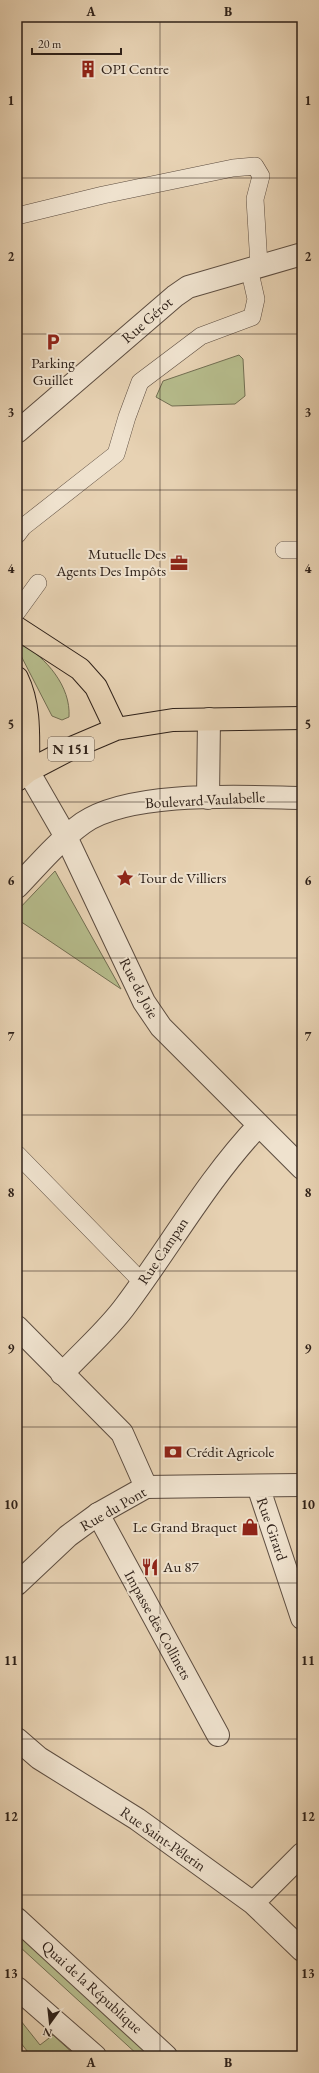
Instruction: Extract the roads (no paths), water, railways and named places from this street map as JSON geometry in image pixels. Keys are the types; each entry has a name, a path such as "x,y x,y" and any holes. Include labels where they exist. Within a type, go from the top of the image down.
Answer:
{"main road":[{"path":"17,628 80,669 96,687 116,729"},
{"path":"17,678 23,690 28,717 22,775"},
{"name":"N 151","path":"22,775 76,746 116,729 173,720 302,718"}],"street":[{"name":"Rue Gérot","path":"17,432 175,296 188,287 302,254"},
{"path":"208,798 209,719"},
{"name":"Rue de Joie","path":"22,775 66,837 148,1008 160,1027 302,1168"},
{"name":"Boulevard Vaulabelle","path":"17,887 66,837 84,822 134,804 208,798 302,798"},
{"name":"Rue Campan","path":"62,1374 125,1306 192,1208 235,1151 259,1125"},
{"path":"17,1327 122,1434 146,1487"},
{"name":"Rue du Pont","path":"17,1584 68,1536 98,1514 146,1487 302,1485"},
{"name":"Rue Girard","path":"258,1486 302,1618"},
{"name":"Impasse des Collinets","path":"98,1514 218,1735"},
{"name":"Rue Saint-Pélerin","path":"17,1739 39,1758 137,1818 253,1903 302,1950"},
{"path":"253,1903 302,1854"},
{"name":"Quai de la République","path":"17,1919 166,2056"},
{"path":"17,1988 95,2056"}],"lane":[{"path":"17,216 111,193 233,168 255,166 261,176 255,199 254,267 256,299 252,317 201,336 140,382 126,417 116,454 23,527 17,535"},
{"path":"284,550 302,550"},
{"path":"17,612 38,583"},
{"path":"17,1154 142,1282"}],"place":[{"name":"OPI Centre","path":"88,69"},
{"name":"Parking Guillet","path":"53,342"},
{"name":"Mutuelle Des Agents Des Impôts","path":"179,563"},
{"name":"Tour de Villiers","path":"125,878"},
{"name":"Crédit Agricole","path":"173,1452"},
{"name":"Le Grand Braquet","path":"250,1527"},
{"name":"Au 87","path":"150,1567"}]}
